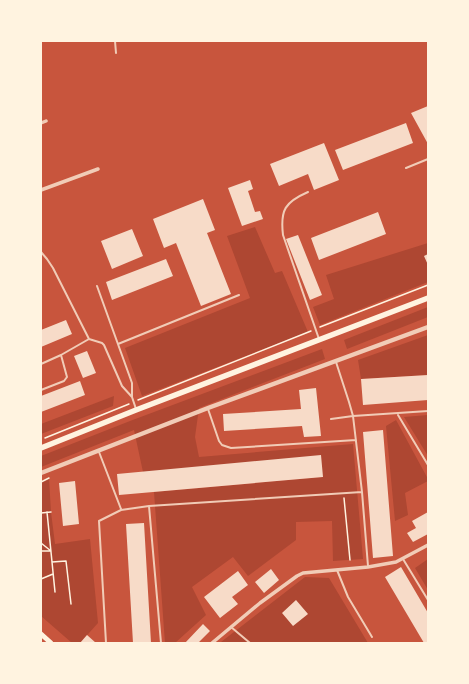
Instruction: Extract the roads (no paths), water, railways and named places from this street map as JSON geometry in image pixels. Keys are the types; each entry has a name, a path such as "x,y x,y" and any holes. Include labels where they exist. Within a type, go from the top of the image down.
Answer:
{"main road":[{"path":"41,448 428,298"},
{"path":"41,634 51,643"}],"street":[{"path":"41,123 46,121"},
{"path":"41,190 98,168"},
{"path":"41,473 208,408 428,327"},
{"path":"212,643 231,626 297,576 307,572 368,567 396,562 428,544"}],"lane":[{"path":"115,41 116,53"},
{"path":"406,168 428,159"},
{"path":"308,192 297,196 289,203 284,211 282,224 283,235 319,340"},
{"path":"41,252 53,268 89,339 104,345 122,386 132,397"},
{"path":"97,286 132,383 132,397 136,410"},
{"path":"118,344 239,295"},
{"path":"41,364 61,355 89,339"},
{"path":"41,390 64,381 67,378 61,355"},
{"path":"336,361 353,416 362,492 368,567"},
{"path":"208,408 219,441 222,445 231,448 356,440"},
{"path":"332,419 353,416 428,412"},
{"path":"398,414 428,466"},
{"path":"98,451 121,510"},
{"path":"106,643 99,521 121,510 149,506 362,492"},
{"path":"149,506 161,643"},
{"path":"403,559 428,600"},
{"path":"337,569 348,597 372,637"},
{"path":"231,626 250,643"}]}
